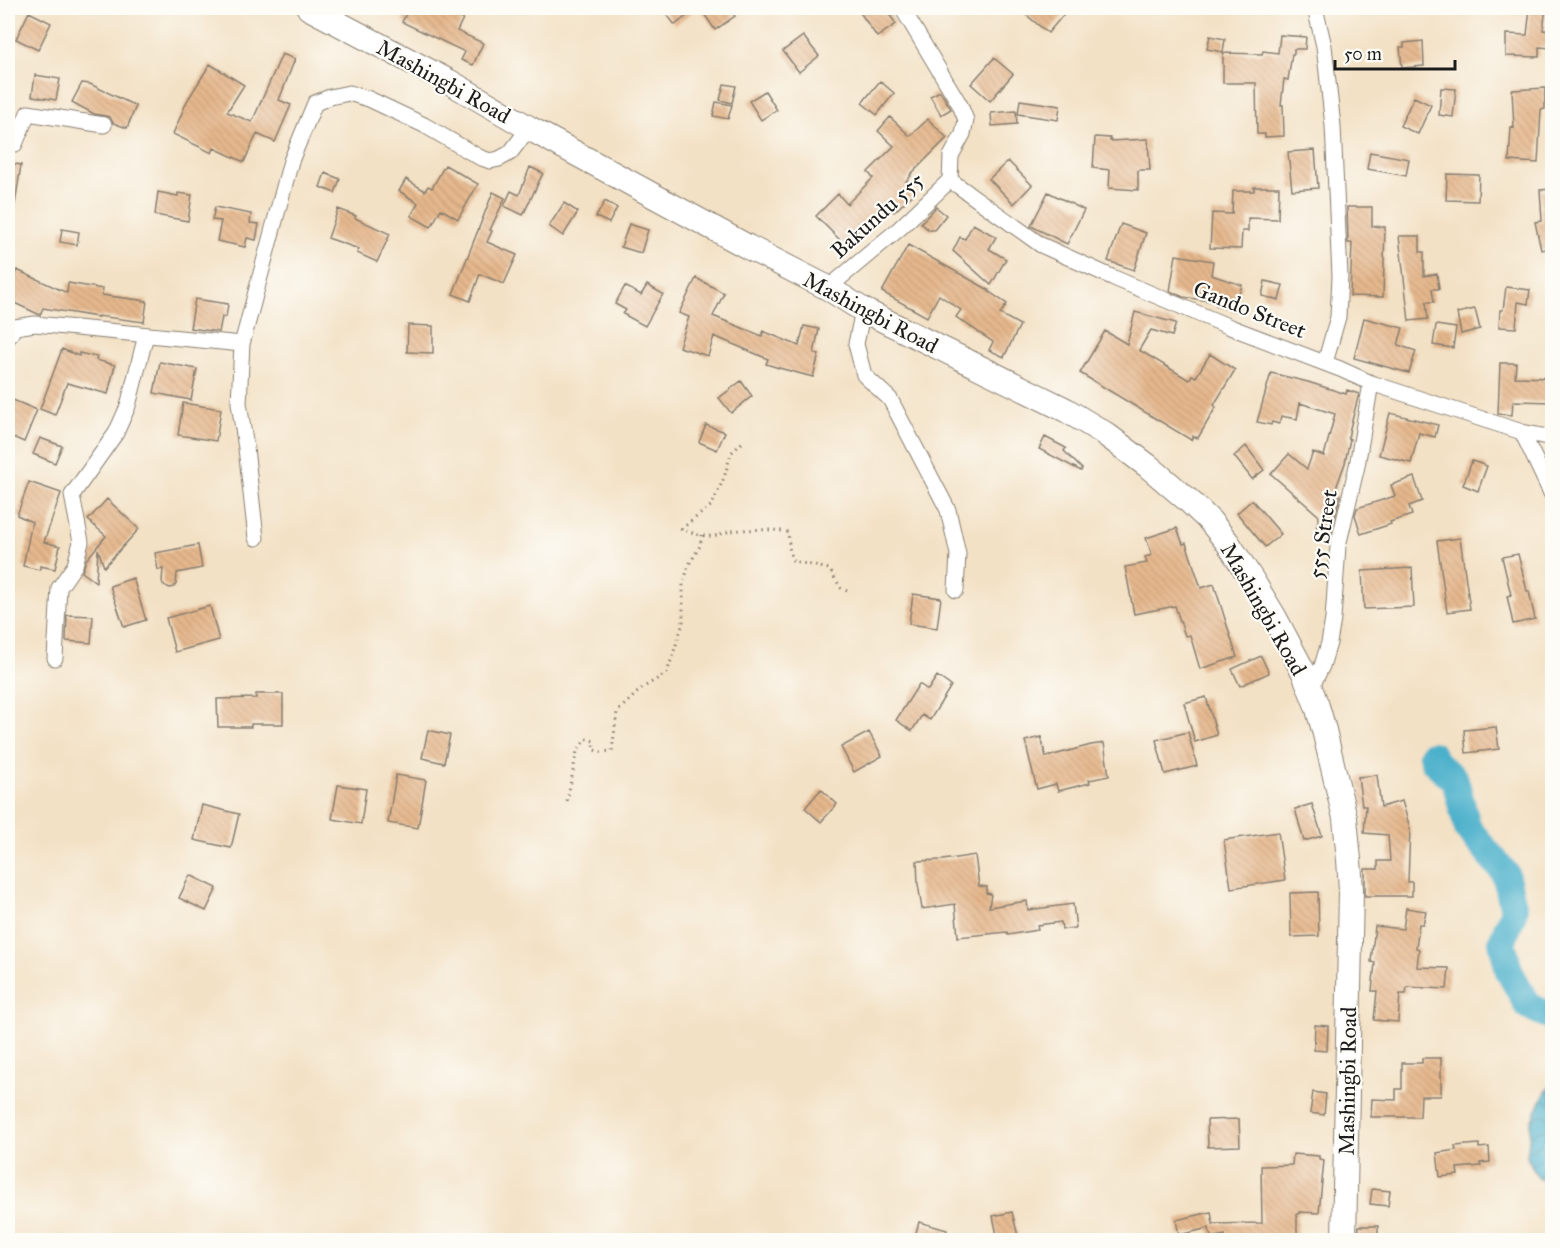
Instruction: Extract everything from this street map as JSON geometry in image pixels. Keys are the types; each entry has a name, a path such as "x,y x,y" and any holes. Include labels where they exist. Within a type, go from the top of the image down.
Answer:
{"main road":[{"name":"Mashingbi Road","path":"309,8 448,81 529,128 748,247 828,288 863,310 1066,410 1104,433 1148,466 1210,521 1228,543 1252,580 1289,644 1310,690 1324,730 1345,818 1351,890 1344,1240"}],"street":[{"name":"Bakundu 555","path":"828,288 900,228 950,180 951,156 963,134 966,120 960,105 902,8"},
{"path":"1315,8 1323,46 1333,126 1340,276 1338,316 1325,363"},
{"path":"256,538 239,403 242,344 291,160 315,103 349,93 369,99 424,125 490,161 510,153 529,128"},
{"path":"8,144 15,144 28,113 104,125"},
{"name":"Gando Street","path":"950,180 1041,245 1114,278 1371,383 1522,432 1552,438"},
{"path":"863,310 856,344 864,375 890,399 948,510 958,554 956,590"},
{"path":"8,338 15,327 35,324 242,344"},
{"path":"55,658 59,588 75,565 81,542 72,495 116,433 128,406 146,335"},
{"name":"555 Street","path":"1310,690 1322,666 1329,643 1338,546 1357,466 1371,383"},
{"path":"1522,432 1552,495"}],"path":[{"path":"744,441 731,453 724,478 712,505 680,530 714,536 746,530 788,532 793,561 829,569 841,588 851,593"},
{"path":"567,801 577,751 586,739 594,741 594,750 612,751 617,712 642,688 667,673 683,623 683,583 690,563 700,546 702,535"}],"water":[{"path":"1552,1082 1552,1183 1539,1179 1527,1157 1531,1122"}],"building":[{"path":"409,8 468,8 457,31 483,43 473,65 461,60 465,52 402,22"},
{"path":"662,8 697,8 675,25"},
{"path":"700,8 728,8 735,16 715,30"},
{"path":"857,8 885,8 896,24 877,37"},
{"path":"1018,8 1069,8 1048,33"},
{"path":"1530,8 1546,8 1543,30 1552,31 1552,48 1539,47 1539,57 1506,56 1506,34 1527,35"},
{"path":"29,12 51,23 38,50 16,39"},
{"path":"1280,35 1306,37 1305,49 1294,49 1288,80 1284,79 1281,105 1283,105 1284,136 1265,137 1265,134 1257,134 1256,83 1223,83 1223,53 1262,54 1263,51 1278,53"},
{"path":"803,36 819,56 799,72 783,51"},
{"path":"1210,36 1225,39 1223,52 1207,49"},
{"path":"1423,41 1424,66 1402,68 1400,47 1404,47 1404,43"},
{"path":"282,54 295,59 279,100 291,105 275,142 257,134 244,162 214,148 212,153 173,134 187,101 210,64 244,85 227,112 252,122"},
{"path":"994,58 1013,74 990,101 971,84"},
{"path":"35,75 60,79 56,100 32,96"},
{"path":"880,81 894,93 877,115 862,103"},
{"path":"82,83 90,84 136,106 127,128 113,123 110,117 94,114 72,102"},
{"path":"724,84 736,86 732,103 720,100"},
{"path":"1441,88 1456,89 1453,117 1439,115"},
{"path":"1545,88 1545,109 1541,110 1538,163 1509,161 1511,127 1514,128 1512,90"},
{"path":"765,91 777,110 761,120 749,101"},
{"path":"940,91 951,109 941,115 930,96"},
{"path":"1414,97 1431,105 1418,134 1400,126"},
{"path":"1020,100 1060,106 1058,120 1018,114"},
{"path":"716,102 732,105 728,119 713,116"},
{"path":"1016,111 1017,124 992,126 991,113"},
{"path":"890,117 910,136 928,119 947,138 906,181 916,192 894,212 890,208 849,249 816,216 838,194 847,204 873,178 868,172 894,146 878,131"},
{"path":"1095,137 1110,138 1110,141 1148,139 1150,170 1138,170 1138,190 1109,188 1110,170 1093,168"},
{"path":"1315,150 1318,188 1292,190 1288,152"},
{"path":"1370,152 1409,159 1406,176 1367,169"},
{"path":"1008,161 1032,185 1014,204 989,179"},
{"path":"8,163 21,165 15,204 8,204"},
{"path":"445,165 478,184 458,219 441,209 431,227 411,216 418,203 399,191 406,179 425,191 428,186 432,188"},
{"path":"530,167 543,173 523,215 504,206 511,191 519,195"},
{"path":"325,173 340,179 335,193 320,187"},
{"path":"1447,174 1479,175 1478,201 1446,200"},
{"path":"1254,187 1279,187 1278,219 1248,218 1248,231 1242,231 1241,249 1210,248 1212,213 1232,214 1233,191 1254,191"},
{"path":"1552,189 1552,248 1541,250 1535,222 1542,221 1540,190"},
{"path":"158,192 178,196 178,193 192,195 188,221 155,215"},
{"path":"493,192 505,198 487,242 517,255 504,284 480,274 470,301 453,294"},
{"path":"1048,192 1084,210 1067,244 1031,226"},
{"path":"605,201 617,208 609,223 596,217"},
{"path":"564,203 578,212 563,236 549,226"},
{"path":"215,207 251,214 250,223 259,224 256,240 247,238 245,247 217,241 221,221 212,220"},
{"path":"936,207 946,215 934,230 929,230 921,223"},
{"path":"1347,207 1372,207 1372,226 1385,227 1383,297 1350,296 1352,243 1348,243"},
{"path":"338,209 390,234 377,262 357,253 359,249 328,238"},
{"path":"629,224 648,230 641,253 621,247"},
{"path":"973,224 996,237 989,249 1006,259 991,285 953,251 960,237 965,239"},
{"path":"1121,224 1146,233 1134,270 1108,261"},
{"path":"62,229 79,232 77,245 60,242"},
{"path":"1399,236 1420,236 1420,252 1424,252 1424,276 1437,274 1439,289 1432,289 1434,302 1426,302 1428,319 1409,321"},
{"path":"908,245 989,290 1007,304 1000,314 1020,325 1004,357 989,350 993,342 956,317 961,310 939,295 927,317 882,292"},
{"path":"1176,255 1213,261 1211,275 1242,285 1234,311 1216,305 1217,302 1183,297 1170,291"},
{"path":"17,270 67,293 68,283 103,289 102,295 147,301 144,322 43,308 40,315 8,300 8,290"},
{"path":"696,278 724,293 713,316 762,336 763,331 799,346 804,326 819,329 814,353 819,354 813,377 766,364 768,359 714,336 708,356 679,347 689,317 679,313"},
{"path":"1265,281 1283,285 1279,300 1262,296"},
{"path":"647,285 663,294 645,326 623,314 626,310 615,304 625,286 641,295"},
{"path":"1506,287 1530,290 1528,304 1518,302 1516,328 1499,327 1500,310 1503,310"},
{"path":"195,299 228,304 226,317 222,317 219,332 190,328"},
{"path":"1475,309 1480,329 1461,334 1457,313"},
{"path":"1135,312 1176,323 1172,336 1151,330 1139,350 1189,380 1192,375 1196,377 1210,354 1235,370 1198,438 1193,436 1191,440 1080,373 1105,331 1127,344"},
{"path":"1364,318 1403,328 1398,345 1416,351 1409,373 1354,358"},
{"path":"408,325 433,326 433,353 407,352"},
{"path":"1436,325 1456,328 1453,348 1433,345"},
{"path":"62,349 79,356 79,353 97,357 96,360 115,365 108,394 67,383 55,415 40,409"},
{"path":"160,362 197,369 191,400 154,393"},
{"path":"1500,363 1516,363 1515,377 1552,378 1552,402 1513,401 1512,415 1498,414"},
{"path":"1271,373 1346,394 1347,390 1359,394 1350,428 1345,463 1334,494 1340,495 1329,542 1314,539 1319,516 1271,474 1289,454 1307,469 1313,452 1324,456 1335,414 1300,403 1297,419 1281,416 1279,424 1257,422"},
{"path":"741,381 752,396 731,413 719,398"},
{"path":"8,398 37,410 24,442 8,435"},
{"path":"183,403 221,409 216,441 178,435"},
{"path":"1390,413 1438,425 1435,437 1419,433 1411,463 1379,455"},
{"path":"706,425 725,432 717,450 699,442"},
{"path":"1045,437 1066,448 1064,451 1082,469 1081,471 1039,449"},
{"path":"40,438 62,446 55,463 33,454"},
{"path":"1246,446 1264,470 1252,479 1234,456"},
{"path":"1472,461 1487,466 1478,491 1463,485"},
{"path":"1414,477 1422,501 1409,506 1412,515 1361,534 1355,515 1357,508 1395,496 1391,485"},
{"path":"29,482 61,493 44,542 60,546 55,569 40,566 40,570 23,566 32,522 17,515"},
{"path":"107,499 139,529 104,567 98,549 96,582 82,572 86,560 106,536 88,520"},
{"path":"1252,500 1281,534 1265,547 1237,513"},
{"path":"1177,528 1183,544 1186,543 1201,588 1214,584 1237,657 1200,669 1190,635 1185,636 1175,606 1134,614 1125,567 1147,563 1145,557 1152,555 1146,538"},
{"path":"1460,538 1470,609 1447,612 1437,541"},
{"path":"198,545 202,568 177,573 174,587 163,585 163,569 158,570 155,553"},
{"path":"1518,554 1535,619 1513,624 1507,596 1511,595 1502,557"},
{"path":"1412,568 1414,607 1364,609 1362,571"},
{"path":"133,578 146,620 124,627 110,586"},
{"path":"913,594 941,598 937,628 909,624"},
{"path":"210,606 219,640 175,652 166,618"},
{"path":"67,615 93,616 91,643 66,641"},
{"path":"1261,656 1269,673 1240,686 1232,669"},
{"path":"937,676 951,686 930,720 922,715 912,731 896,720 919,684 928,690"},
{"path":"256,694 283,694 283,724 218,727 217,699 256,698"},
{"path":"1206,697 1217,735 1195,742 1184,703"},
{"path":"1496,727 1499,749 1466,753 1464,730"},
{"path":"428,730 450,735 444,763 422,758"},
{"path":"869,732 882,756 854,772 841,747"},
{"path":"1188,732 1197,766 1165,774 1156,740"},
{"path":"1041,737 1046,757 1104,743 1109,776 1089,780 1090,783 1058,791 1056,784 1037,789 1025,741"},
{"path":"396,775 426,780 418,828 388,823"},
{"path":"1377,775 1381,807 1402,801 1410,828 1408,882 1412,882 1412,896 1365,896 1365,869 1378,869 1378,861 1390,861 1388,835 1364,833 1366,806 1362,806 1358,777"},
{"path":"338,785 366,789 361,824 332,819"},
{"path":"821,789 837,804 821,822 805,808"},
{"path":"1312,804 1322,836 1304,841 1295,809"},
{"path":"202,805 239,814 231,848 194,840"},
{"path":"1278,832 1285,880 1231,888 1224,840"},
{"path":"975,855 979,886 987,887 986,893 991,894 989,907 1027,901 1028,910 1073,904 1076,928 1062,929 1061,922 1037,925 1038,930 1008,935 1007,932 958,937 955,904 922,909 917,861"},
{"path":"190,875 217,888 206,911 179,898"},
{"path":"1318,892 1319,936 1291,937 1290,893"},
{"path":"1406,908 1426,911 1423,924 1419,924 1416,948 1419,949 1417,967 1449,968 1447,989 1407,987 1406,994 1400,994 1398,1022 1374,1020 1377,991 1372,991 1375,963 1371,962 1375,926 1403,929"},
{"path":"1315,1025 1328,1026 1327,1051 1314,1050"},
{"path":"1422,1058 1441,1058 1441,1096 1421,1096 1420,1117 1371,1117 1372,1099 1396,1100 1396,1089 1402,1089 1402,1063 1422,1063"},
{"path":"1313,1092 1326,1094 1324,1115 1310,1113"},
{"path":"1239,1119 1240,1146 1208,1147 1207,1120"},
{"path":"1479,1144 1479,1148 1489,1147 1490,1162 1480,1163 1481,1166 1457,1168 1458,1175 1440,1177 1437,1153 1456,1150 1455,1146"},
{"path":"1293,1154 1319,1156 1319,1159 1324,1160 1319,1213 1299,1212 1297,1214 1297,1240 1265,1240 1265,1237 1225,1238 1225,1235 1211,1238 1209,1228 1179,1235 1176,1220 1211,1212 1213,1224 1262,1223 1261,1166 1292,1165"},
{"path":"1372,1189 1390,1191 1388,1206 1370,1204"},
{"path":"1012,1212 1019,1240 998,1240 993,1216"},
{"path":"919,1222 947,1230 944,1240 914,1240"},
{"path":"1359,1226 1378,1226 1378,1240 1358,1240"}],"waterway":[{"path":"1432,755 1434,761 1455,780 1468,829 1505,873 1514,910 1502,942 1509,971 1528,1006 1552,1017"}]}
